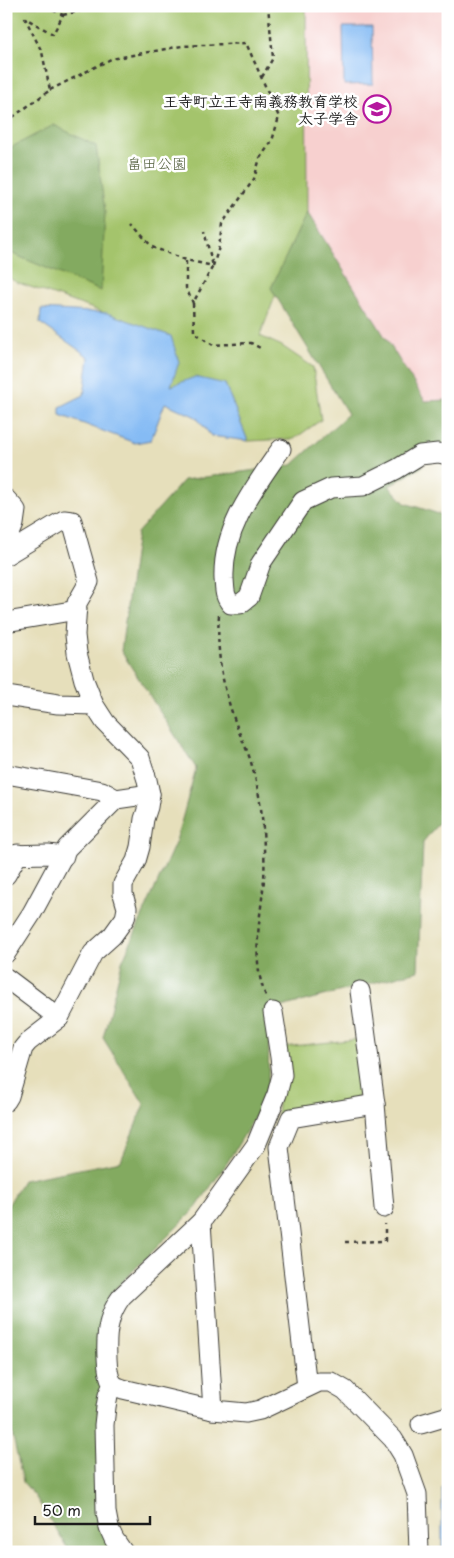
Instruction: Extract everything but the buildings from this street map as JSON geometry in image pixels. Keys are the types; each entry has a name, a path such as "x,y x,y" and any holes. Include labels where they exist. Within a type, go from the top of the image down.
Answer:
{"street":[{"path":"281,449 252,491 234,524 224,568 225,597 231,604 240,604 249,597 261,563 303,501 331,488 362,486 397,469 420,455 438,453 448,455"},
{"path":"6,499 16,510 14,524 6,544"},
{"path":"6,554 64,520 72,521 89,582 78,603 75,635 77,653 84,680 94,705 105,722 140,758 150,794 136,861 123,884 123,894 127,908 125,918 112,936 93,953 59,1018 23,1048 9,1096 6,1100"},
{"path":"6,622 77,610"},
{"path":"6,696 58,704 94,705"},
{"path":"6,774 102,791 116,799"},
{"path":"6,953 32,913 68,848 116,799 150,794"},
{"path":"6,876 12,854 64,856"},
{"path":"6,978 59,1018"},
{"path":"360,991 375,1104 384,1208"},
{"path":"273,1012 282,1075 277,1094 256,1145 201,1222 122,1296 115,1306 109,1324 107,1346 109,1375 113,1384 123,1390 213,1410 246,1413 260,1410 319,1382 331,1382 345,1390 393,1439 403,1455 417,1494 419,1552"},
{"path":"307,1387 279,1146 291,1118 375,1104"},
{"path":"266,1122 285,1132"},
{"path":"201,1222 213,1410"},
{"path":"113,1384 108,1395 104,1425 106,1512 109,1528 122,1552"},
{"path":"422,1424 448,1416"}],"path":[{"path":"44,6 63,16 101,6"},
{"path":"262,77 273,58 268,6"},
{"path":"50,90 42,52 25,18 53,34 63,16"},
{"path":"6,122 50,90 111,59 182,46 246,44 279,117 272,141 260,158 254,178 222,224 219,247 213,266 193,303"},
{"path":"132,224 152,247 186,260 213,266"},
{"path":"204,232 213,266"},
{"path":"186,260 186,288 193,303 194,332 213,345 251,343 262,348"},
{"path":"225,597 219,616 218,649 222,679 252,766 261,805 265,863 258,947 259,970 263,989 273,1012"},
{"path":"345,1242 385,1241"}],"shaded area":[{"name":"王寺町立王寺南義務教育学校 太子学舎","path":"306,6 448,6 448,400 425,401 307,212"}],"green space":[{"name":"畠田公園","path":"6,6 306,6 307,212 260,336 282,346 313,367 321,420 294,439 248,441 225,384 171,386 171,336 16,282 6,276"},
{"path":"54,125 96,146 105,212 101,291 6,251 6,150"},
{"path":"307,212 425,401 448,400 448,449 418,447 423,466 389,486 405,503 448,517 448,811 423,842 418,971 266,1011 269,1041 268,1083 256,1115 227,1163 196,1208 111,1293 101,1310 99,1342 105,1386 116,1552 79,1552 68,1549 35,1496 23,1482 8,1415 6,1414 6,1209 23,1180 121,1161 144,1104 103,1038 122,962 176,841 196,768 121,651 137,533 184,480 292,465 348,414 271,288"},
{"path":"359,1039 366,1085 356,1099 277,1115 283,1047"}],"water":[{"path":"343,27 372,27 373,84 344,85"},
{"path":"41,309 107,313 171,336 179,362 171,386 195,377 225,384 248,441 211,436 196,417 165,403 151,440 135,443 60,415 60,407 84,395 89,357 40,323"},
{"path":"448,1484 448,1552 442,1552 442,1487"}],"place":[{"name":"王寺町立王寺南義務教育学校 太子学舎","path":"377,109"}]}
